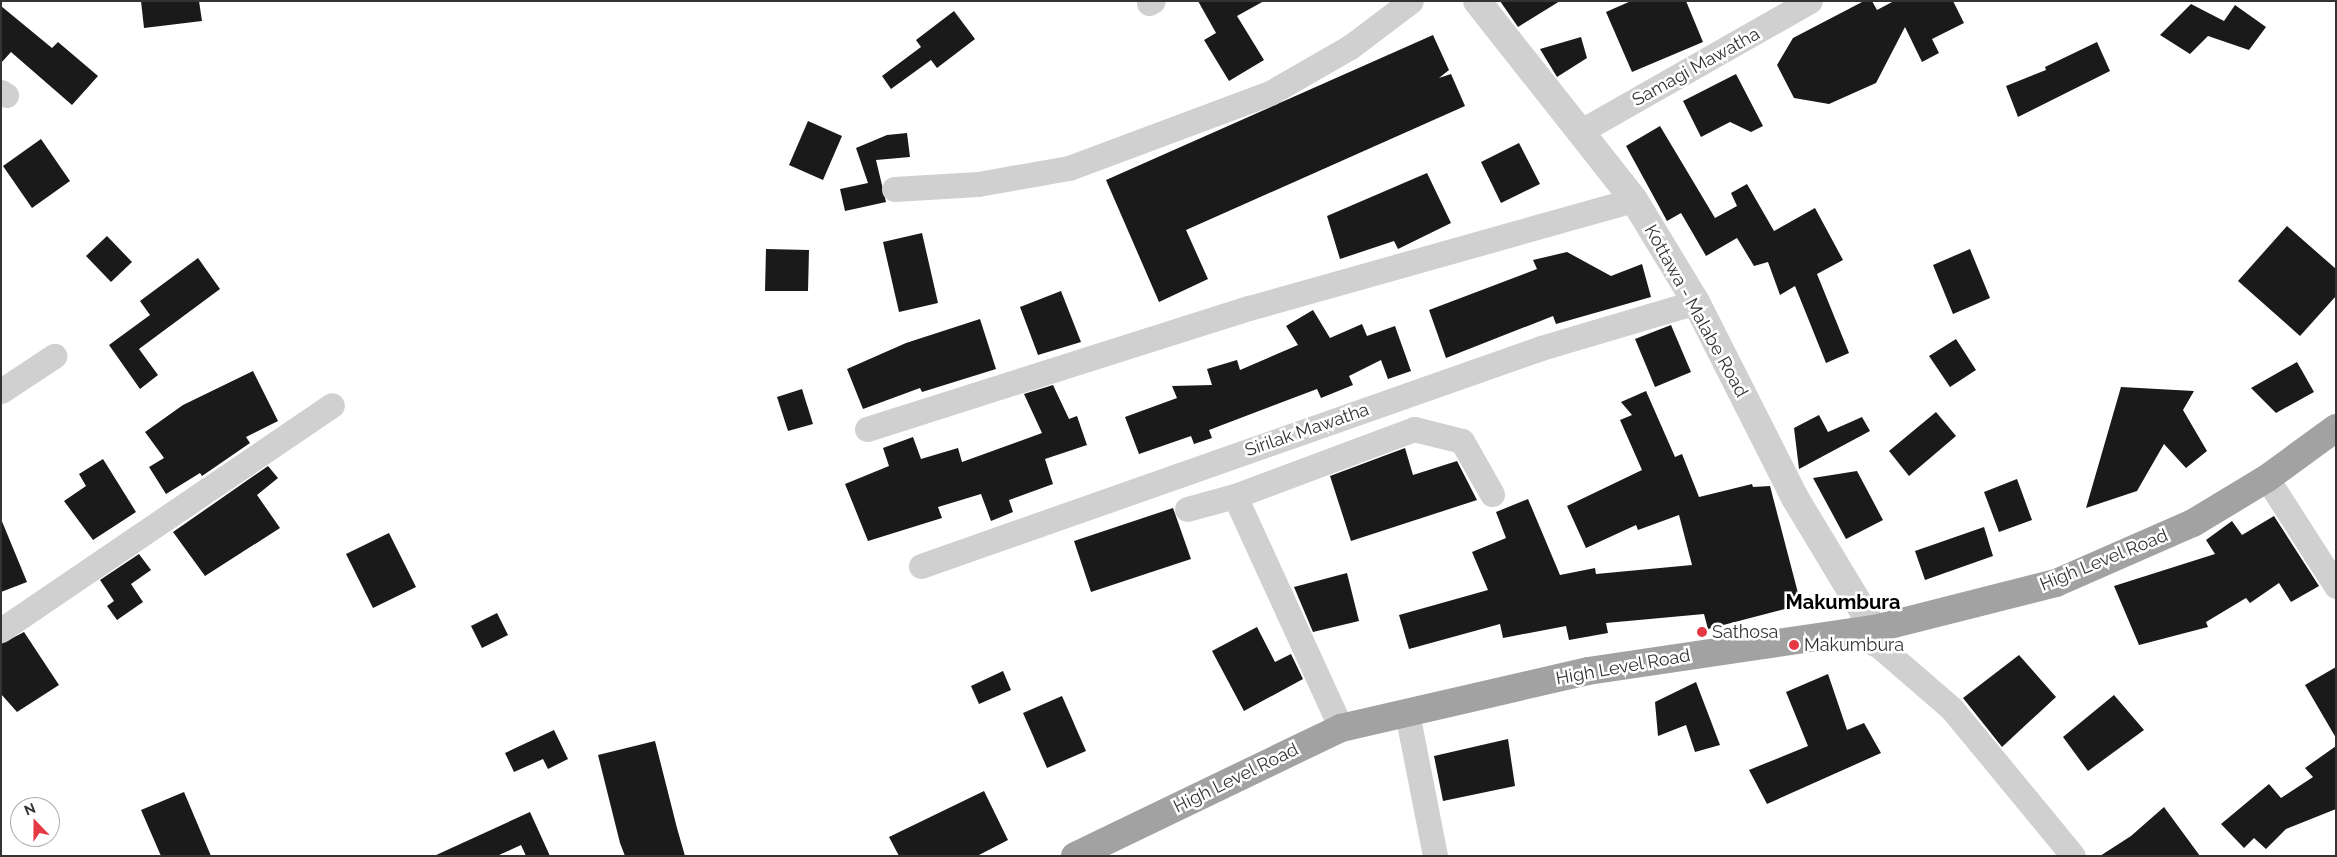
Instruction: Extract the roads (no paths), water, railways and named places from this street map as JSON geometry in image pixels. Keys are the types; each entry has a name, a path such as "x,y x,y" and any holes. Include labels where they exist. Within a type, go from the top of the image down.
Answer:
{"highway":[{"name":"High Level Road","path":"1075,856 1341,728 1588,670 1876,637 2056,583 2193,523 2266,479 2336,428"},
{"name":"High Level Road","path":"1109,856 1327,748 1409,723 1590,685 1876,637 2061,597 2200,536 2275,491 2336,445"}],"street":[{"path":"894,189 978,184 1069,168 1270,93 1350,47 1412,1"},
{"name":"Kottawa - Malabe Road","path":"1477,1 1634,200 1696,302 1795,498 1876,637"},
{"name":"Samagi Mawatha","path":"1581,131 1810,1"},
{"path":"868,429 1249,308 1634,200"},
{"name":"Sirilak Mawatha","path":"920,566 1541,348 1696,302"},
{"path":"1,391 54,356"},
{"path":"1,630 332,405"},
{"path":"1187,509 1235,496 1414,429 1462,441 1492,494"},
{"path":"2275,491 2336,586"},
{"path":"1235,496 1341,728"},
{"path":"1876,637 1952,709 2073,856"},
{"path":"1409,723 1435,856"}],"place":[{"name":"Sathosa","path":"1702,632"},
{"name":"Makumbura","path":"1794,645"}],"district":[{"name":"Makumbura","path":"1843,602"}]}
